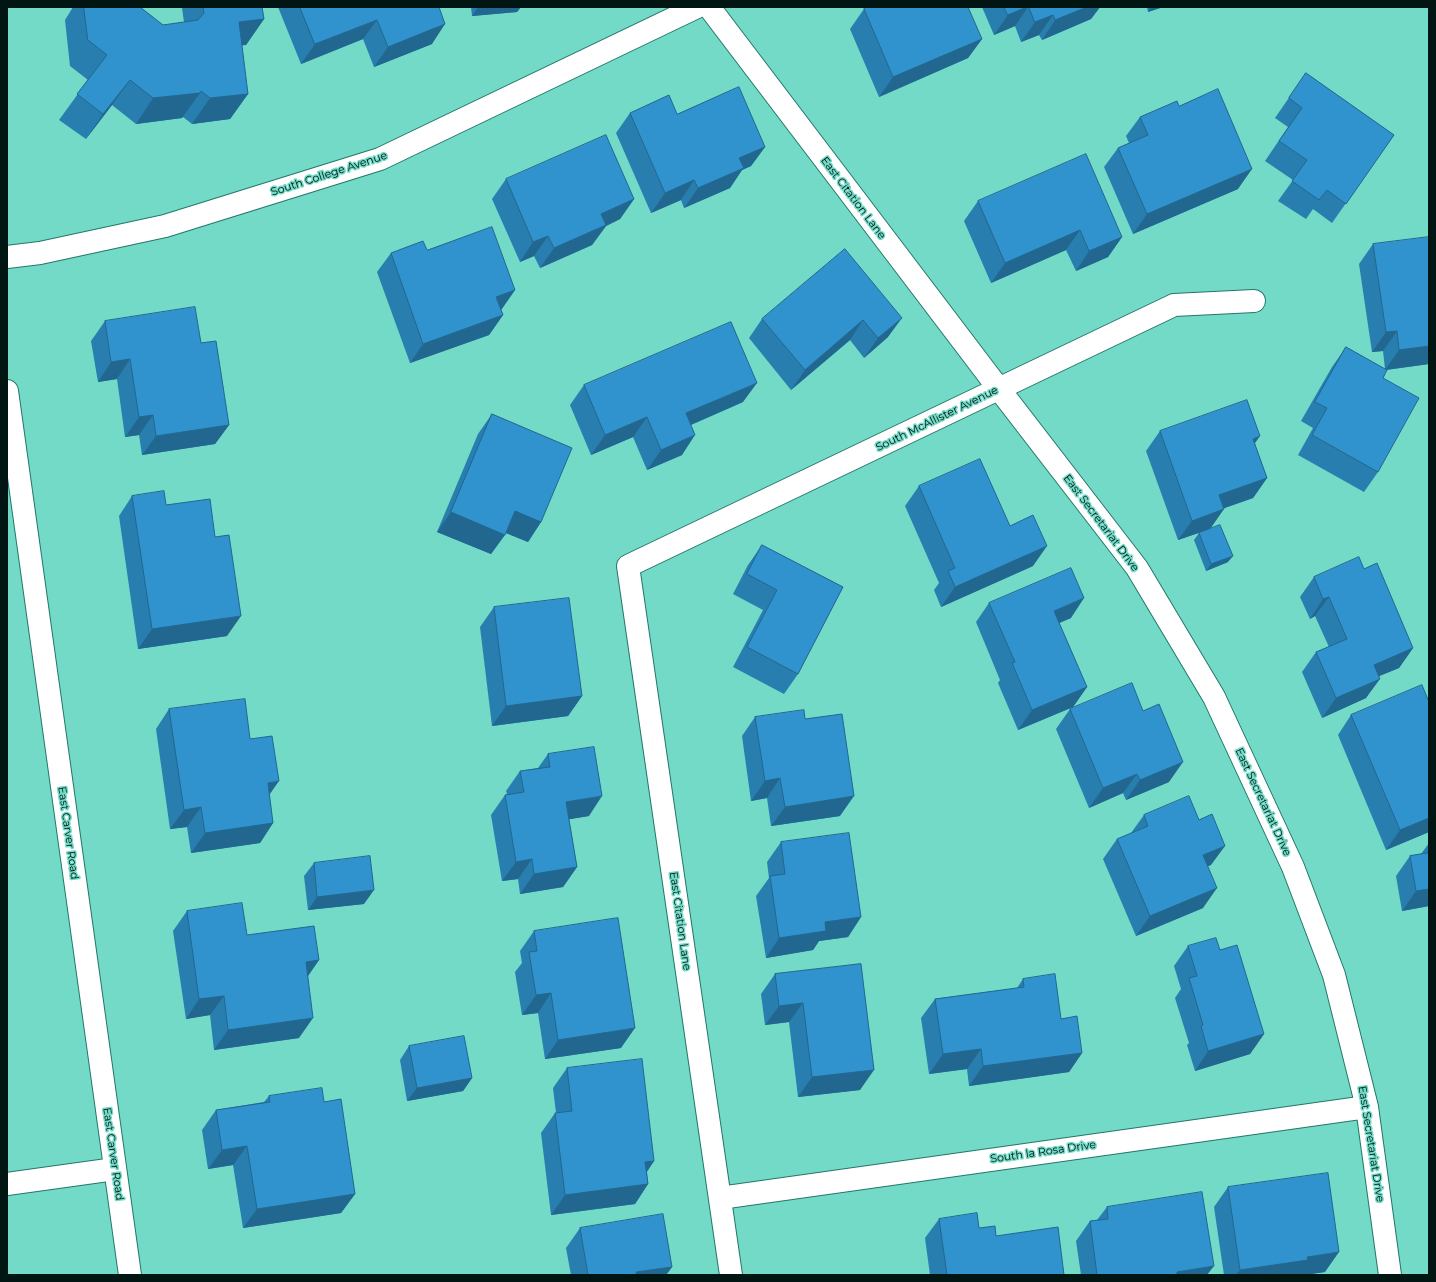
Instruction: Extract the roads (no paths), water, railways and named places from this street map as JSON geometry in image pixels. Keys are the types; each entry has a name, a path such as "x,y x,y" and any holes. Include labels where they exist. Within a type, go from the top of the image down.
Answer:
{"street":[{"name":"South College Avenue","path":"7,257 40,253 165,226 380,159 697,7"},
{"name":"East Citation Lane","path":"709,7 999,389"},
{"name":"South McAllister Avenue","path":"628,566 1174,305 1254,301"},
{"name":"East Secretariat Drive","path":"999,389 1137,568 1214,698 1293,867 1334,976 1367,1107 1390,1275"},
{"name":"East Carver Road","path":"7,391 130,1275"},
{"name":"East Citation Lane","path":"628,566 732,1275"},
{"name":"South la Rosa Drive","path":"720,1198 1367,1107"},
{"path":"7,1184 115,1169"}]}
